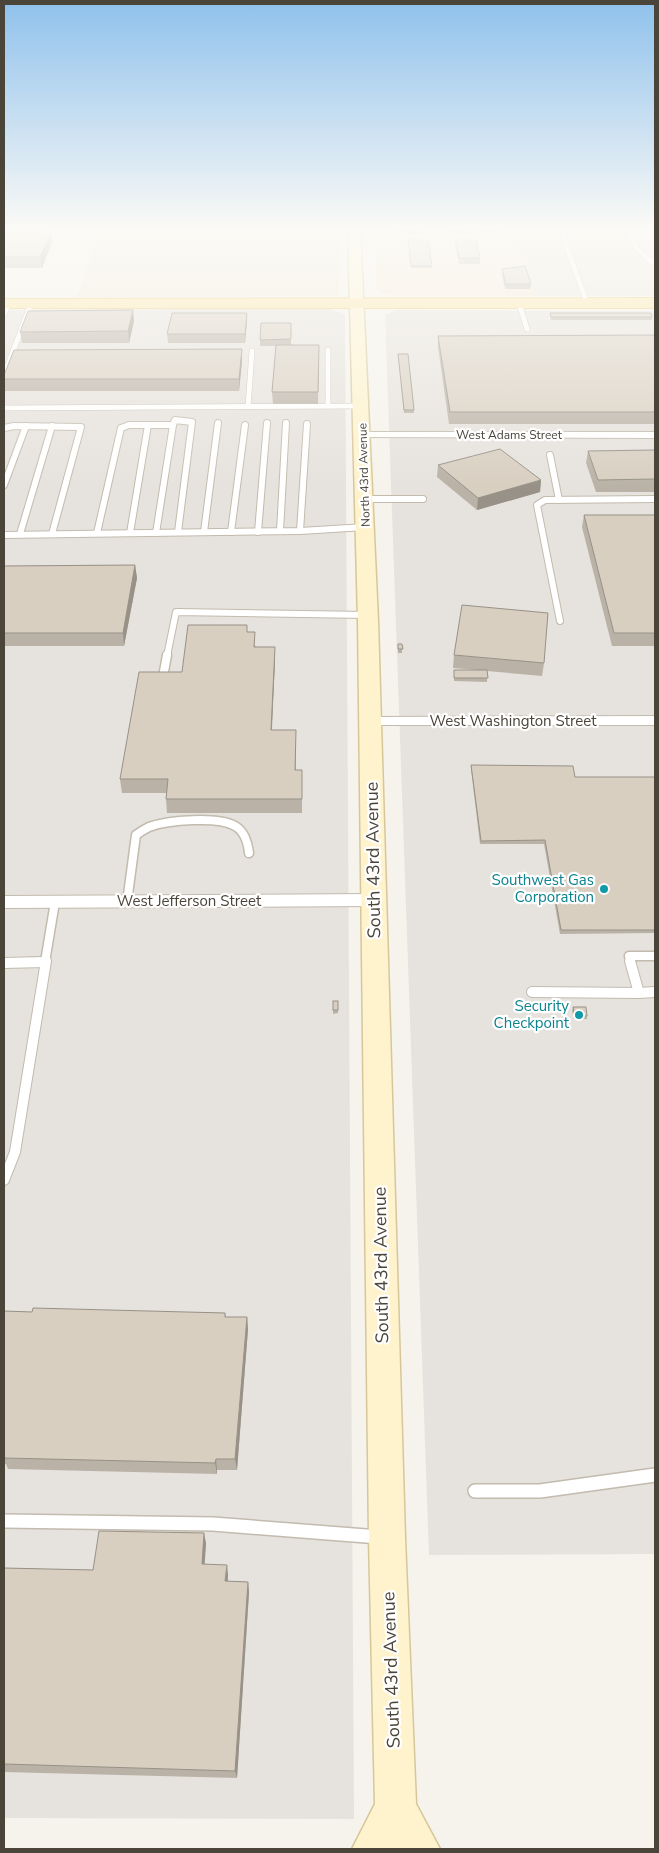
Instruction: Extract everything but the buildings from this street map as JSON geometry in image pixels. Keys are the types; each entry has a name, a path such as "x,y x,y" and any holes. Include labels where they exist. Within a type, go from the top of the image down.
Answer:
{"main road":[{"name":"North 43rd Avenue","path":"358,314 371,722"},
{"name":"South 43rd Avenue","path":"371,722 387,1538 396,1808 419,1849"},
{"path":"373,1849 396,1808"}],"street":[{"name":"West Adams Street","path":"363,435 655,434"},
{"name":"West Washington Street","path":"371,722 655,720"},
{"name":"West Jefferson Street","path":"4,902 374,900"}],"lane":[{"path":"4,375 27,314"},
{"path":"523,314 527,329"},
{"path":"328,350 328,406"},
{"path":"248,407 252,351"},
{"path":"4,408 362,406"},
{"path":"156,533 175,420 192,422 178,532"},
{"path":"204,532 218,423"},
{"path":"258,532 267,423"},
{"path":"280,531 286,423"},
{"path":"300,531 307,424"},
{"path":"97,533 121,428 129,425 173,425"},
{"path":"130,533 148,425"},
{"path":"232,532 245,425"},
{"path":"4,485 26,426"},
{"path":"20,534 52,426"},
{"path":"4,428 78,426 81,428 52,534"},
{"path":"550,455 559,500"},
{"path":"364,498 423,498"},
{"path":"560,621 537,505 539,502 545,500 655,499"},
{"path":"4,535 258,532 365,527"},
{"path":"163,677 176,612 368,615"},
{"path":"127,902 136,835 149,827 172,822 220,822 236,827 249,844 249,853"},
{"path":"4,1180 15,1152 55,902"},
{"path":"639,993 629,956 655,956"},
{"path":"4,963 45,962"},
{"path":"532,992 655,992"},
{"path":"475,1490 540,1490 655,1475"},
{"path":"4,1522 213,1524 387,1538"}],"shaded area":[{"path":"4,314 345,314 354,1819 4,1818"},
{"path":"655,314 655,1554 429,1555 385,315"}],"place":[{"name":"Southwest Gas Corporation","path":"604,889"},
{"name":"Security Checkpoint","path":"579,1015"}]}
